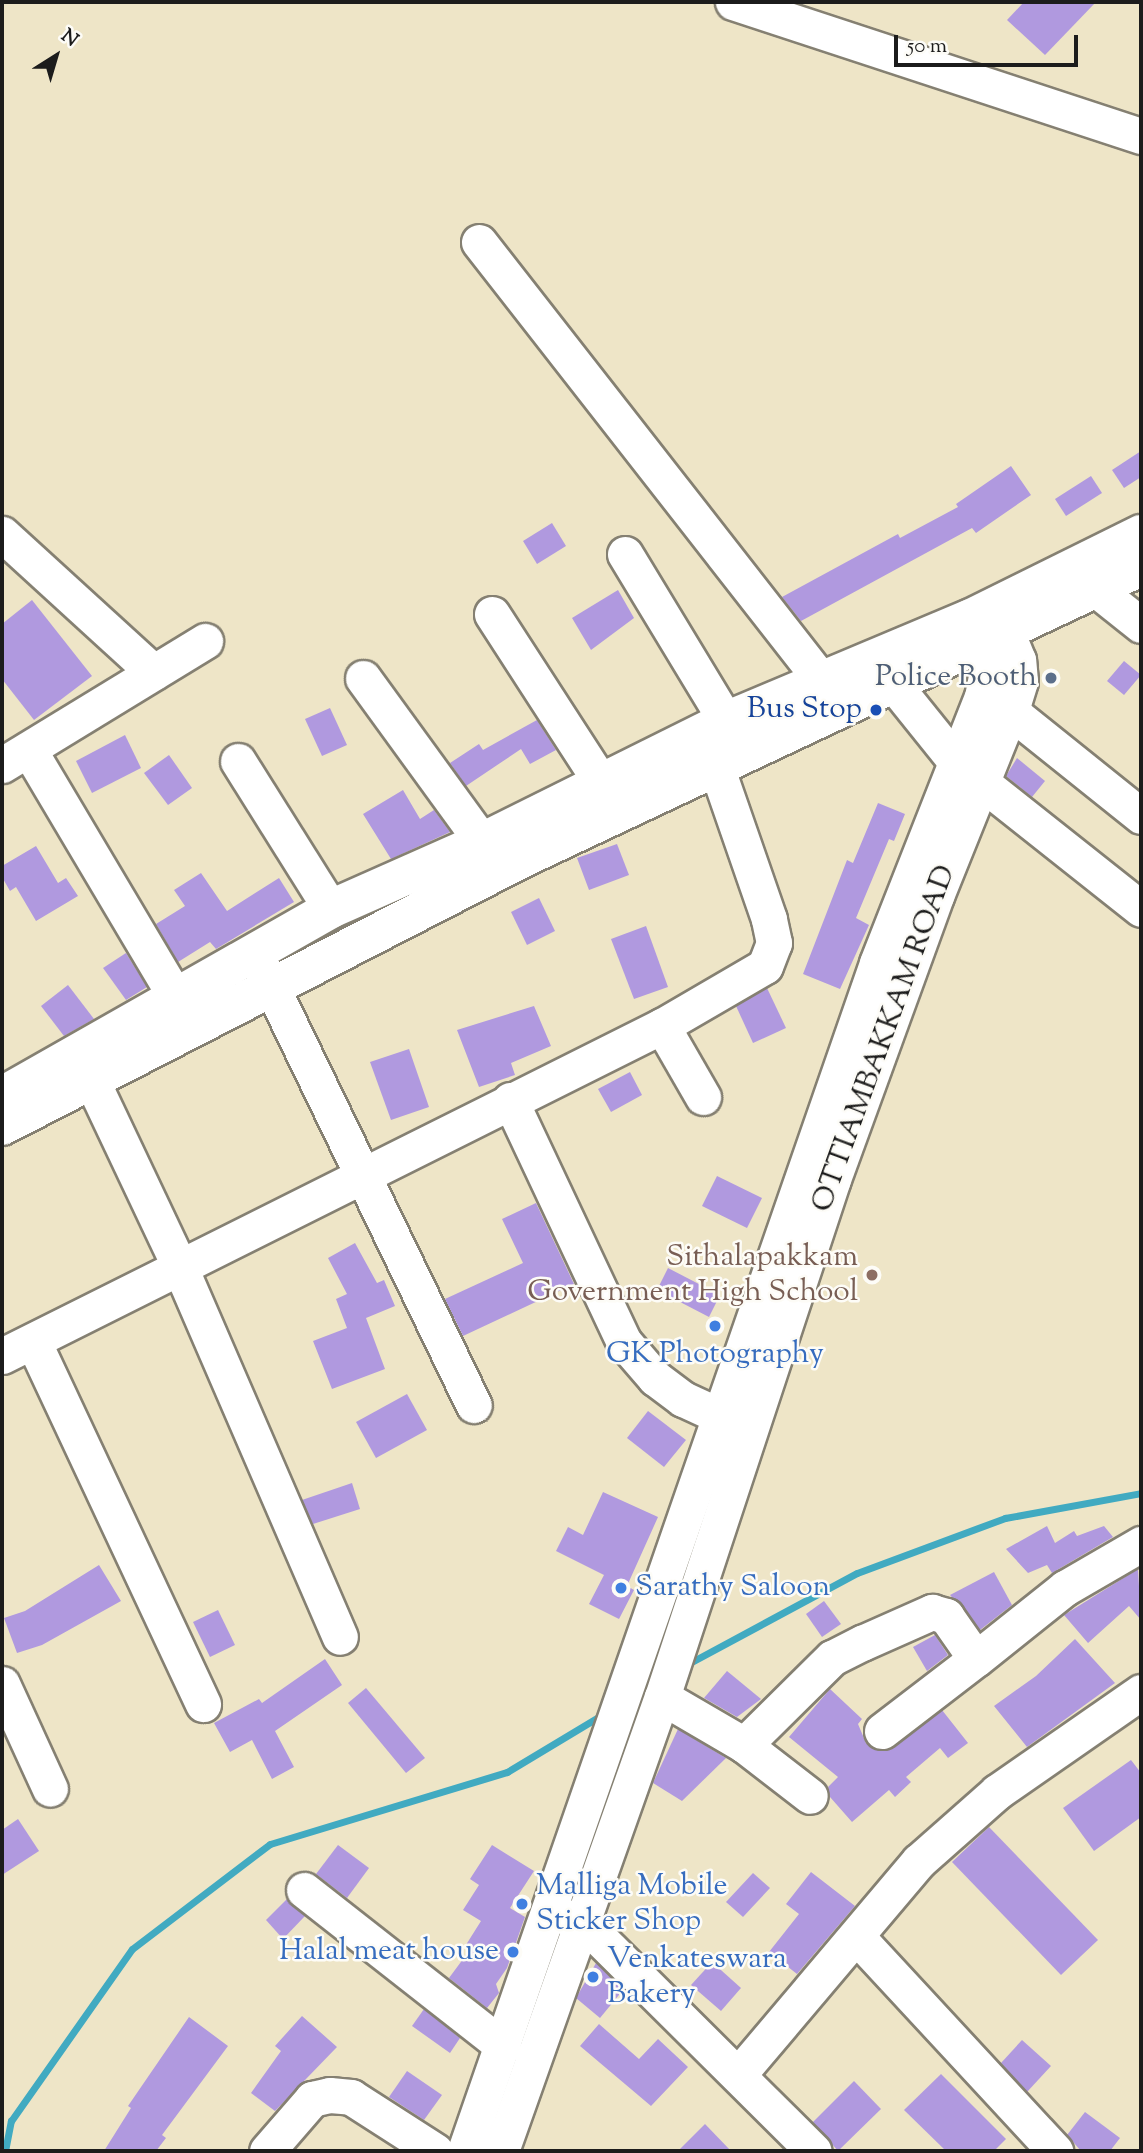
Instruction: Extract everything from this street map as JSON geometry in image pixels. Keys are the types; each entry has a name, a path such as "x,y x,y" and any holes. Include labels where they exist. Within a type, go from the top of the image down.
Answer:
{"main road":[{"path":"2,1126 90,1077 272,988 521,859 716,766 895,686 989,625 1141,534"},
{"path":"2,1096 331,909 482,842 726,721 821,681 1097,590 1141,567"}],"street":[{"path":"733,2 1141,136"},
{"path":"480,242 821,681"},
{"path":"10,554 153,672"},
{"path":"625,554 726,721"},
{"path":"1097,590 1141,625"},
{"path":"492,614 602,784"},
{"name":"OTTIAMBAKKAM ROAD","path":"465,2151 613,1731 877,963 969,773 1010,711 1020,681 989,625"},
{"name":"OTTIAMBAKKAM ROAD","path":"501,2151 663,1693 969,773 987,672 989,625"},
{"path":"176,996 15,757 205,641"},
{"path":"363,678 482,842"},
{"path":"895,686 969,773 1141,909"},
{"path":"1010,711 1141,816"},
{"path":"238,761 331,909"},
{"path":"2,1356 361,1173 662,1026 765,966 774,943 716,766"},
{"path":"256,954 474,1405"},
{"path":"662,1026 703,1097"},
{"path":"90,1077 179,1265 340,1637"},
{"path":"510,1100 624,1342 655,1377 683,1399 720,1416"},
{"path":"33,1340 203,1704"},
{"path":"882,1731 1065,1588 1141,1544"},
{"path":"744,1745 832,1658 932,1612 946,1616 976,1659"},
{"path":"2,1684 50,1789"},
{"path":"738,2075 919,1861 997,1792 1141,1692"},
{"path":"663,1693 744,1745 810,1796"},
{"path":"304,1890 503,2046"},
{"path":"550,1911 583,1922 738,2075 804,2147"},
{"path":"857,1937 1055,2151"},
{"path":"267,2151 312,2099 330,2095 351,2097 435,2151"}],"building":[{"path":"1024,2 1096,2 1045,55 1007,20"},
{"path":"1141,451 1141,477 1124,488 1112,470"},
{"path":"1011,466 1031,495 976,533 972,528 801,621 782,597 898,534 900,538 958,507 956,504"},
{"path":"1091,476 1102,493 1066,516 1055,499"},
{"path":"552,523 566,546 537,564 523,541"},
{"path":"618,590 634,618 591,650 572,618"},
{"path":"32,600 92,676 34,720 2,679 2,624"},
{"path":"1124,661 1141,675 1124,695 1107,681"},
{"path":"330,708 347,745 322,756 305,719"},
{"path":"537,720 556,750 530,764 521,749 466,786 450,763 479,744 483,750"},
{"path":"125,735 141,768 92,793 76,761"},
{"path":"169,755 192,788 168,805 144,773"},
{"path":"1017,758 1045,781 1032,797 1006,776"},
{"path":"403,790 420,819 434,810 450,832 391,859 363,814"},
{"path":"878,803 905,814 894,841 889,839 856,918 869,925 840,989 803,974 847,860 853,863"},
{"path":"617,844 629,875 589,890 577,858"},
{"path":"36,846 58,883 66,878 78,896 36,921 16,887 10,891 2,877 2,866"},
{"path":"201,873 227,911 279,878 294,902 216,949 210,942 178,962 156,924 185,906 174,890"},
{"path":"539,898 555,931 527,945 511,912"},
{"path":"646,926 668,987 634,999 611,939"},
{"path":"126,953 147,987 126,1000 103,968"},
{"path":"68,985 94,1019 64,1036 41,1006"},
{"path":"767,988 786,1028 753,1043 736,1006"},
{"path":"534,1006 551,1046 511,1063 515,1075 479,1087 457,1030"},
{"path":"409,1049 429,1107 391,1120 370,1062"},
{"path":"630,1072 642,1095 611,1112 598,1089"},
{"path":"717,1176 762,1198 747,1228 702,1206"},
{"path":"536,1203 574,1284 463,1336 445,1299 523,1263 502,1219"},
{"path":"355,1243 377,1283 384,1280 395,1306 366,1318 385,1369 332,1389 313,1341 347,1328 336,1299 347,1294 328,1258"},
{"path":"668,1268 720,1295 709,1317 657,1290"},
{"path":"407,1394 427,1430 376,1458 356,1422"},
{"path":"648,1411 686,1440 664,1467 627,1438"},
{"path":"352,1483 360,1509 313,1524 302,1500"},
{"path":"603,1492 658,1517 627,1586 634,1590 619,1619 589,1604 604,1575 556,1551 568,1527 583,1535"},
{"path":"1047,1526 1055,1543 1074,1531 1077,1536 1104,1526 1113,1537 1052,1573 1047,1565 1028,1573 1006,1549"},
{"path":"99,1565 121,1601 42,1645 17,1653 4,1618 25,1611"},
{"path":"1138,1569 1141,1620 1129,1606 1088,1643 1064,1615"},
{"path":"994,1572 1012,1605 980,1630 950,1595"},
{"path":"824,1601 841,1624 822,1637 806,1614"},
{"path":"218,1610 235,1645 210,1657 193,1622"},
{"path":"935,1635 948,1655 927,1671 913,1647"},
{"path":"1075,1639 1115,1683 1027,1747 994,1706 1036,1676"},
{"path":"325,1659 342,1685 275,1731 294,1767 272,1779 252,1740 230,1752 214,1723 259,1699 262,1703"},
{"path":"727,1671 761,1699 737,1717 704,1698"},
{"path":"366,1688 425,1758 406,1773 348,1703"},
{"path":"830,1689 862,1719 858,1724 866,1743 875,1750 894,1747 942,1710 968,1743 948,1758 940,1748 906,1777 911,1782 895,1797 889,1790 852,1822 830,1797 828,1787 838,1777 789,1737"},
{"path":"678,1729 726,1758 682,1801 653,1783"},
{"path":"1131,1760 1141,1773 1141,1817 1094,1851 1063,1808"},
{"path":"18,1819 39,1851 2,1875 2,1830"},
{"path":"989,1827 1098,1940 1061,1975 952,1862"},
{"path":"338,1845 369,1868 347,1898 316,1874"},
{"path":"492,1845 534,1871 510,1908 525,1917 507,1968 496,1984 499,1993 487,2008 449,1978 469,1951 464,1948 481,1921 463,1910 479,1885 470,1879"},
{"path":"811,1872 855,1906 797,1974 769,1952 799,1914 786,1904"},
{"path":"753,1873 770,1888 743,1917 726,1902"},
{"path":"287,1899 305,1916 283,1939 266,1920"},
{"path":"712,1962 741,1988 721,2011 691,1985"},
{"path":"596,1963 623,1990 600,2018 576,1998"},
{"path":"424,2009 460,2038 450,2053 412,2026"},
{"path":"302,2016 337,2047 275,2111 251,2093 281,2051 275,2046"},
{"path":"189,2017 228,2046 162,2135 166,2138 156,2151 104,2151 131,2108 128,2106"},
{"path":"599,2024 639,2059 658,2039 688,2067 651,2106 580,2046"},
{"path":"1022,2040 1051,2066 1027,2092 1001,2063"},
{"path":"407,2071 442,2095 424,2120 389,2097"},
{"path":"941,2074 1006,2139 994,2151 946,2151 904,2110"},
{"path":"854,2081 881,2109 838,2151 813,2122"},
{"path":"1085,2112 1120,2138 1110,2151 1081,2151 1067,2135"},
{"path":"705,2124 731,2151 678,2151"}],"waterway":[{"path":"684,1666 857,1573 1005,1518 1141,1493"},
{"path":"5,2151 11,2121 132,1949 270,1844 507,1772 602,1715"}],"place":[{"name":"Police Booth","path":"1051,678"},
{"name":"Bus Stop","path":"876,710"},
{"name":"Sithalapakkam Government High School","path":"872,1275"},
{"name":"GK Photography","path":"715,1326"},
{"name":"Sarathy Saloon","path":"621,1588"},
{"name":"Malliga Mobile Sticker Shop","path":"522,1904"},
{"name":"Halal meat house","path":"513,1952"},
{"name":"Venkateswara Bakery","path":"593,1977"}]}
